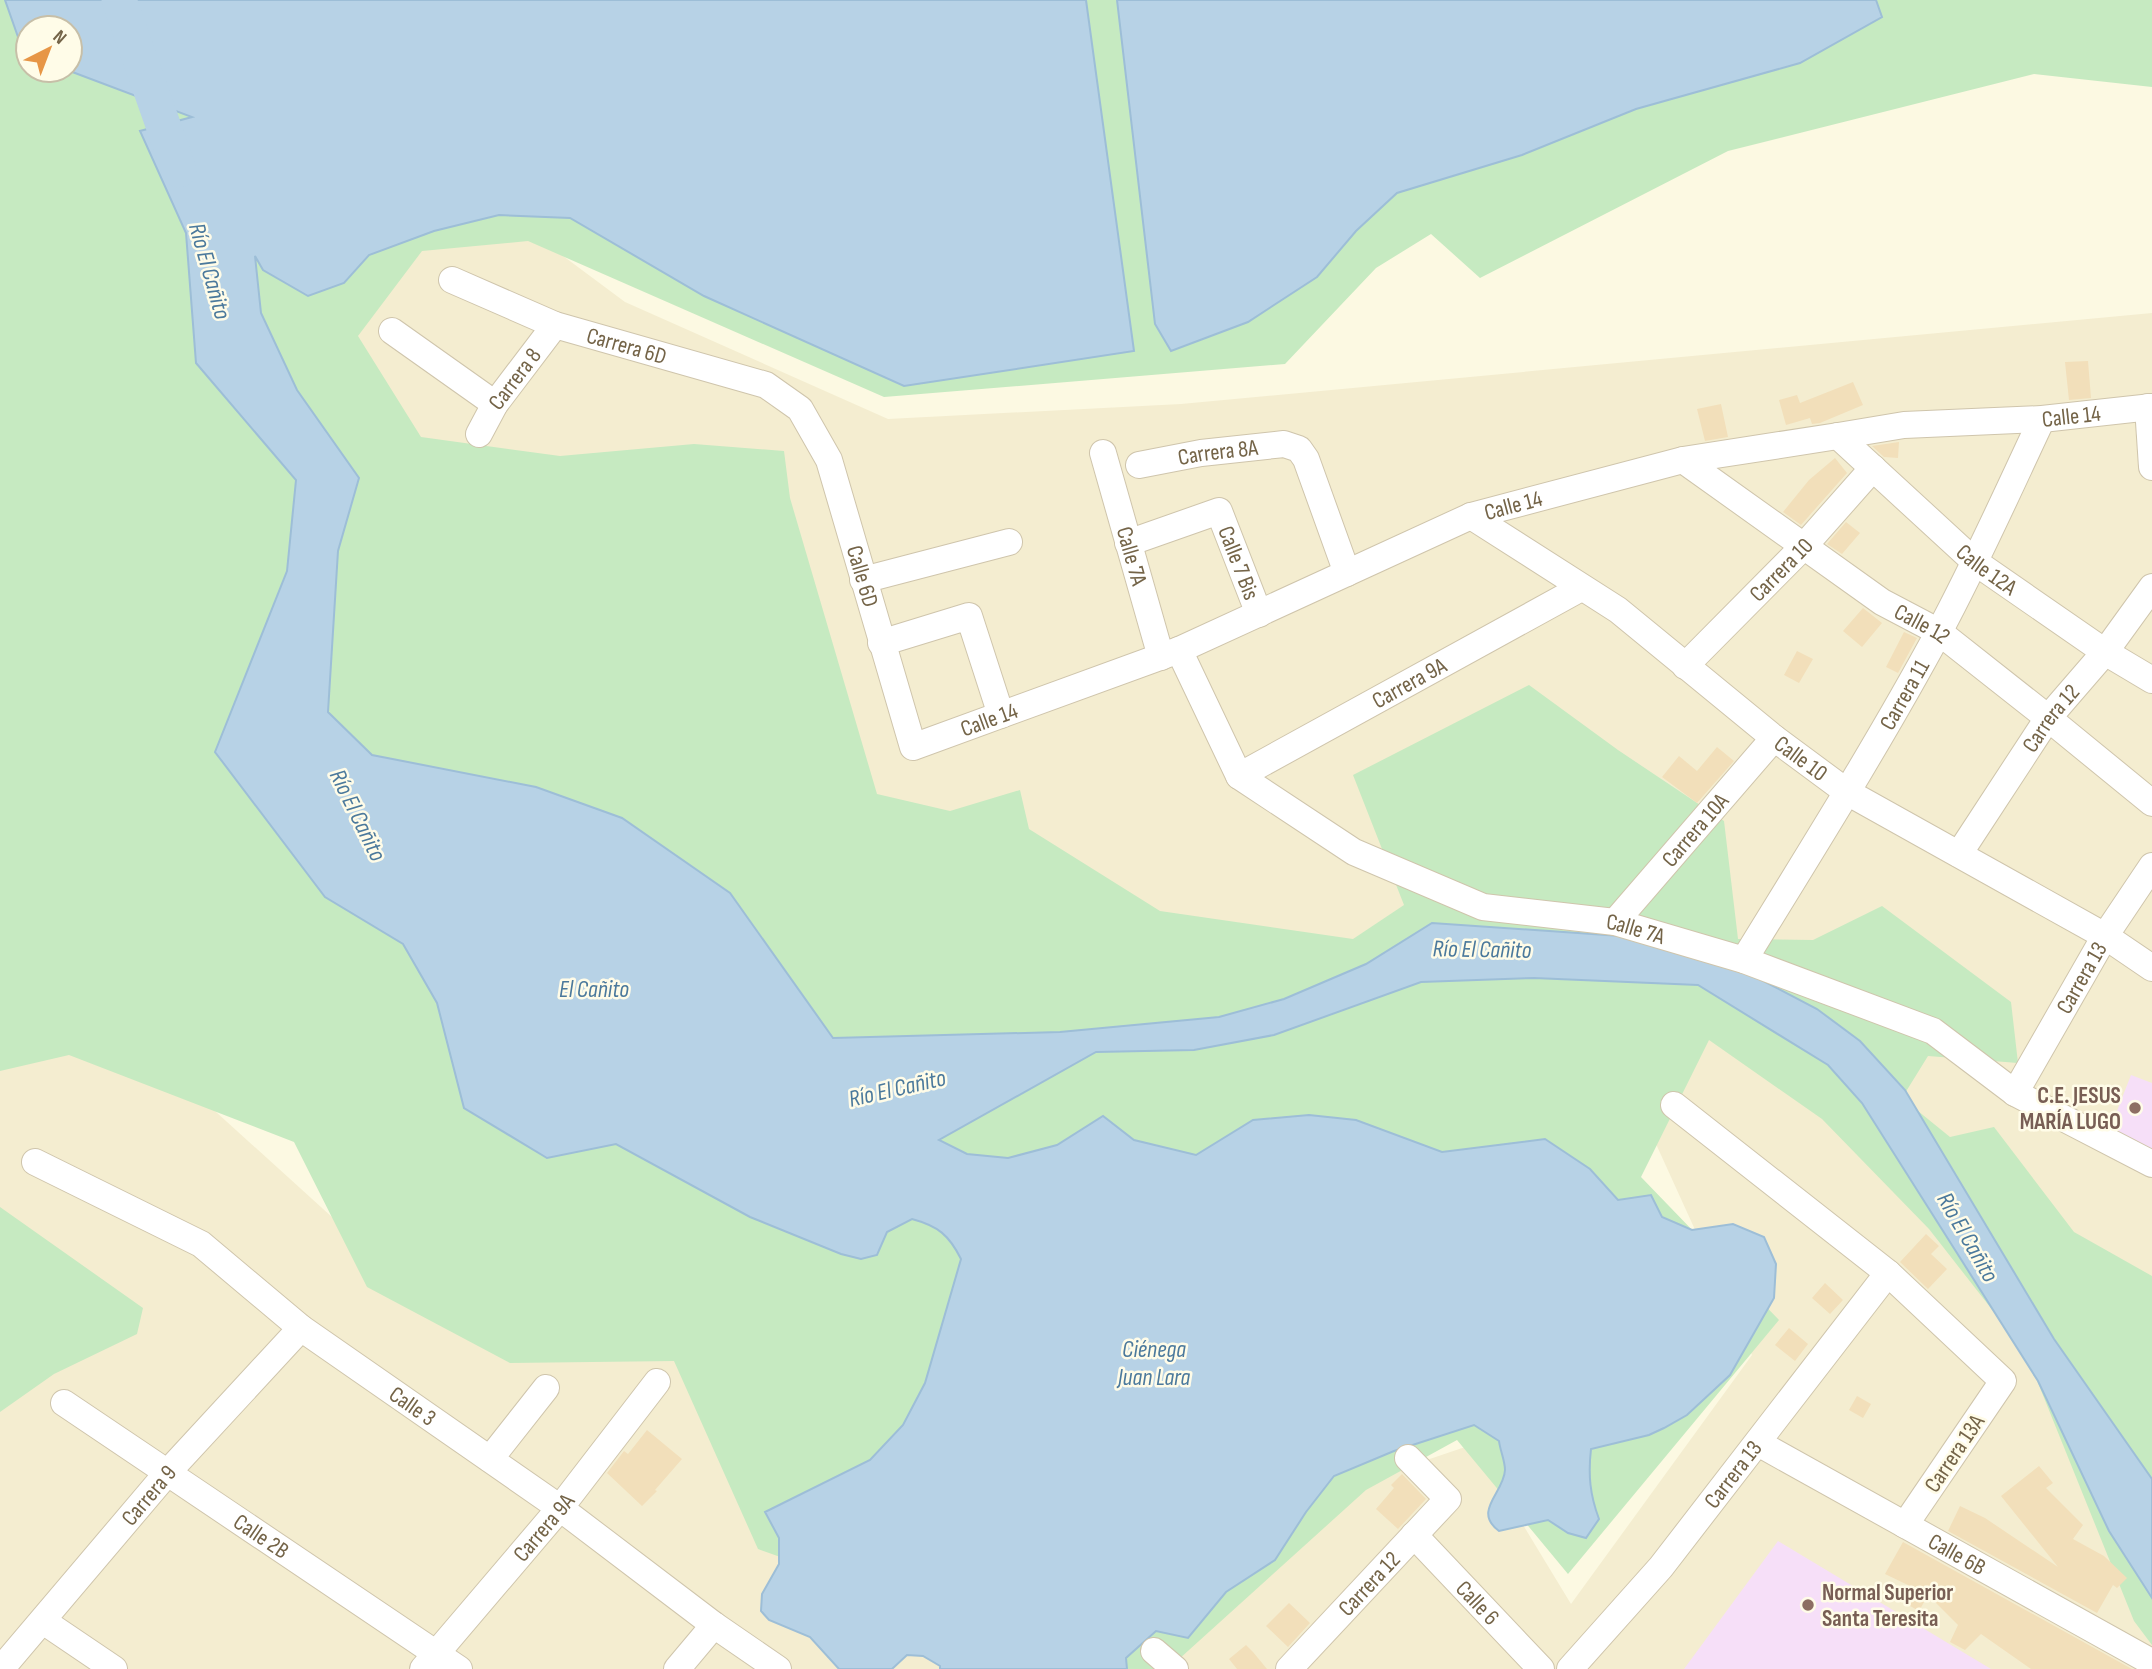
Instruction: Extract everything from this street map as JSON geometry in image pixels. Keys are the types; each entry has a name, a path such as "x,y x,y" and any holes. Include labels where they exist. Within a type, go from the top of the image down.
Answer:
{"street":[{"name":"Carrera 6D","path":"452,280 555,325 766,385 800,409"},
{"name":"Carrera 8","path":"479,434 495,404 555,325"},
{"path":"392,331 495,404"},
{"path":"2150,407 2152,467"},
{"name":"Calle 14","path":"913,747 1170,654 1471,516 1683,460 1904,425 2042,419 2150,407"},
{"name":"Calle 6D","path":"800,409 829,460 913,747"},
{"name":"Carrera 11","path":"1744,960 1847,792 1939,632 2042,419"},
{"name":"Calle 12A","path":"1838,436 1975,562 2105,652 2152,680"},
{"name":"Carrera 8A","path":"1139,465 1201,453 1284,444 1299,449 1306,459 1347,573"},
{"name":"Calle 7A","path":"1102,453 1128,543 1170,654 1239,776 1354,852 1483,907 1615,922 1744,960 1933,1031 2015,1093 2152,1164"},
{"name":"Calle 12","path":"1683,460 1882,602 1939,632 2152,803"},
{"name":"Carrera 10","path":"1685,666 1804,546 1873,468"},
{"name":"Calle 7 Bis","path":"1128,543 1219,511 1259,614"},
{"name":"Calle 10","path":"1471,516 1618,610 1774,738 1847,792 2105,936 2152,968"},
{"path":"863,580 1009,542"},
{"name":"Carrera 12","path":"1959,854 2048,718 2105,652 2152,587"},
{"name":"Carrera 9A","path":"1239,776 1581,588"},
{"path":"881,643 969,616 1001,715"},
{"name":"Carrera 10A","path":"1615,922 1774,738"},
{"name":"Carrera 13","path":"2015,1093 2105,936 2152,866"},
{"path":"1674,1105 1888,1273"},
{"name":"Calle 3","path":"35,1161 201,1244 301,1328 560,1508 714,1625 778,1669"},
{"name":"Carrera 13","path":"1570,1669 1661,1567 1888,1273"},
{"name":"Carrera 13A","path":"1888,1273 2003,1381 1905,1525"},
{"name":"Carrera 9","path":"6,1652 43,1621 168,1472 301,1328"},
{"name":"Carrera 9A","path":"429,1661 560,1508 657,1382"},
{"path":"490,1459 546,1388"},
{"name":"Calle 2B","path":"64,1403 168,1472 429,1661 459,1669"},
{"name":"Calle 6B","path":"1758,1443 2146,1659 2151,1669"},
{"name":"Carrera 12","path":"1289,1669 1448,1499 1408,1458"},
{"name":"Calle 6","path":"1414,1535 1541,1669"},
{"path":"43,1621 114,1669"},
{"path":"677,1669 714,1625"},
{"path":"1154,1651 1175,1669"}],"shaded area":[{"path":"469,186 625,302 888,419 1181,404 2152,313 2152,1669 1119,1669 1291,1506 1474,1444 1571,1604 1752,1355 1651,1133 848,871 418,508 319,325"},
{"path":"0,916 462,1335 705,1334 1002,1669 0,1669"},
{"name":"C.E. JESUS MARÍA LUGO","path":"2131,1075 2152,1083 2152,1153 2108,1134"},
{"name":"Normal Superior Santa Teresita","path":"1778,1541 1991,1669 1684,1669"}],"green space":[{"path":"0,0 2152,0 2152,87 2034,74 1728,151 1480,278 1431,234 1376,268 1285,364 884,397 528,241 422,251 358,336 421,437 560,456 694,444 784,451 790,498 877,794 950,811 1020,790 1029,829 1160,911 1353,939 1404,905 1353,775 1529,685 1618,750 1724,821 1738,939 1813,940 1882,906 2011,1002 2018,1063 1928,1056 1902,1098 1950,1137 1994,1127 2074,1232 2152,1276 2152,1645 2134,1621 2026,1353 1929,1229 1822,1119 1709,1040 1641,1177 1779,1320 1568,1574 1457,1440 1366,1490 1168,1669 1096,1669 758,1549 674,1361 510,1363 367,1287 294,1142 69,1055 0,1071"},
{"path":"0,1207 143,1308 137,1334 54,1374 0,1412"}],"water":[{"path":"5,0 1086,0 1134,351 904,386 704,296 570,218 499,215 434,231 369,255 344,283 308,296 263,270 255,256 261,313 297,390 359,478 338,551 328,712 372,755 536,787 622,818 730,893 833,1038 1060,1032 1219,1017 1284,999 1366,964 1432,923 1635,937 1752,975 1817,1009 1860,1041 1905,1090 2054,1339 2152,1479 2152,1598 2109,1531 2038,1381 1862,1103 1828,1065 1698,985 1534,978 1421,982 1274,1035 1194,1050 1096,1052 939,1140 967,1154 1008,1158 1057,1145 1103,1116 1134,1140 1196,1155 1253,1120 1309,1115 1356,1120 1442,1152 1545,1139 1590,1169 1618,1200 1651,1195 1662,1217 1692,1230 1733,1224 1764,1237 1776,1264 1774,1298 1730,1375 1687,1415 1664,1428 1649,1435 1591,1449 1590,1485 1599,1519 1586,1538 1568,1533 1548,1520 1499,1531 1491,1524 1489,1509 1503,1478 1504,1463 1499,1441 1474,1425 1394,1451 1334,1476 1306,1512 1275,1560 1226,1592 1188,1638 1156,1631 1126,1658 1127,1669 940,1669 940,1666 923,1656 907,1655 892,1669 839,1669 810,1637 769,1620 761,1611 762,1594 779,1564 779,1538 765,1512 870,1460 903,1425 925,1383 961,1259 942,1233 912,1219 887,1232 877,1255 861,1259 841,1254 750,1217 616,1144 547,1158 464,1108 437,1003 403,944 325,897 215,752 287,571 296,480 196,363 186,233 140,131 192,117 84,76 84,14 14,14 14,26"},
{"path":"1117,0 1876,0 1882,17 1800,63 1636,109 1522,155 1397,193 1356,231 1317,277 1248,322 1171,351 1155,324"}],"building":[{"path":"2088,361 2091,398 2069,400 2065,362"},
{"path":"1853,382 1863,405 1820,423 1812,424 1810,418 1786,425 1779,400 1797,395 1800,403"},
{"path":"1721,404 1728,437 1705,441 1697,409"},
{"path":"1899,442 1898,458 1884,457 1872,446"},
{"path":"1835,458 1847,473 1801,525 1783,512 1809,480"},
{"path":"1846,522 1860,533 1842,554 1827,544"},
{"path":"1863,608 1882,623 1862,647 1843,631"},
{"path":"1904,632 1917,638 1898,673 1886,667"},
{"path":"1797,651 1813,659 1799,683 1784,675"},
{"path":"1717,747 1734,761 1697,803 1662,777 1679,756 1697,771"},
{"path":"1926,1234 1939,1246 1931,1254 1947,1269 1928,1289 1900,1262"},
{"path":"1825,1283 1843,1300 1830,1314 1812,1298"},
{"path":"1789,1328 1808,1344 1795,1361 1775,1345"},
{"path":"1857,1396 1871,1404 1863,1418 1849,1410"},
{"path":"647,1430 682,1459 642,1506 607,1473 624,1451 628,1454"},
{"path":"2039,1466 2053,1483 2046,1488 2083,1525 2073,1539 2104,1556 2127,1578 2117,1588 2113,1585 2097,1613 1948,1531 1960,1506 1985,1518 2058,1567 2001,1496"},
{"path":"1402,1474 1426,1499 1398,1529 1376,1509 1394,1488 1391,1485"},
{"path":"1903,1542 2132,1669 2031,1669 1981,1634 1965,1650 1950,1642 1958,1625 1928,1595 1919,1611 1903,1602 1912,1587 1885,1574"},
{"path":"1289,1603 1310,1623 1288,1647 1266,1626"},
{"path":"1246,1645 1267,1669 1237,1669 1229,1659"}],"waterway":[{"name":"Río El Cañito","path":"119,0 179,170"}],"place":[{"name":"C.E. JESUS MARÍA LUGO","path":"2135,1108"},
{"name":"Normal Superior Santa Teresita","path":"1808,1605"}],"water label":[{"name":"El Cañito","path":"594,989"},
{"name":"Ciénega Juan Lara","path":"1154,1363"}]}
